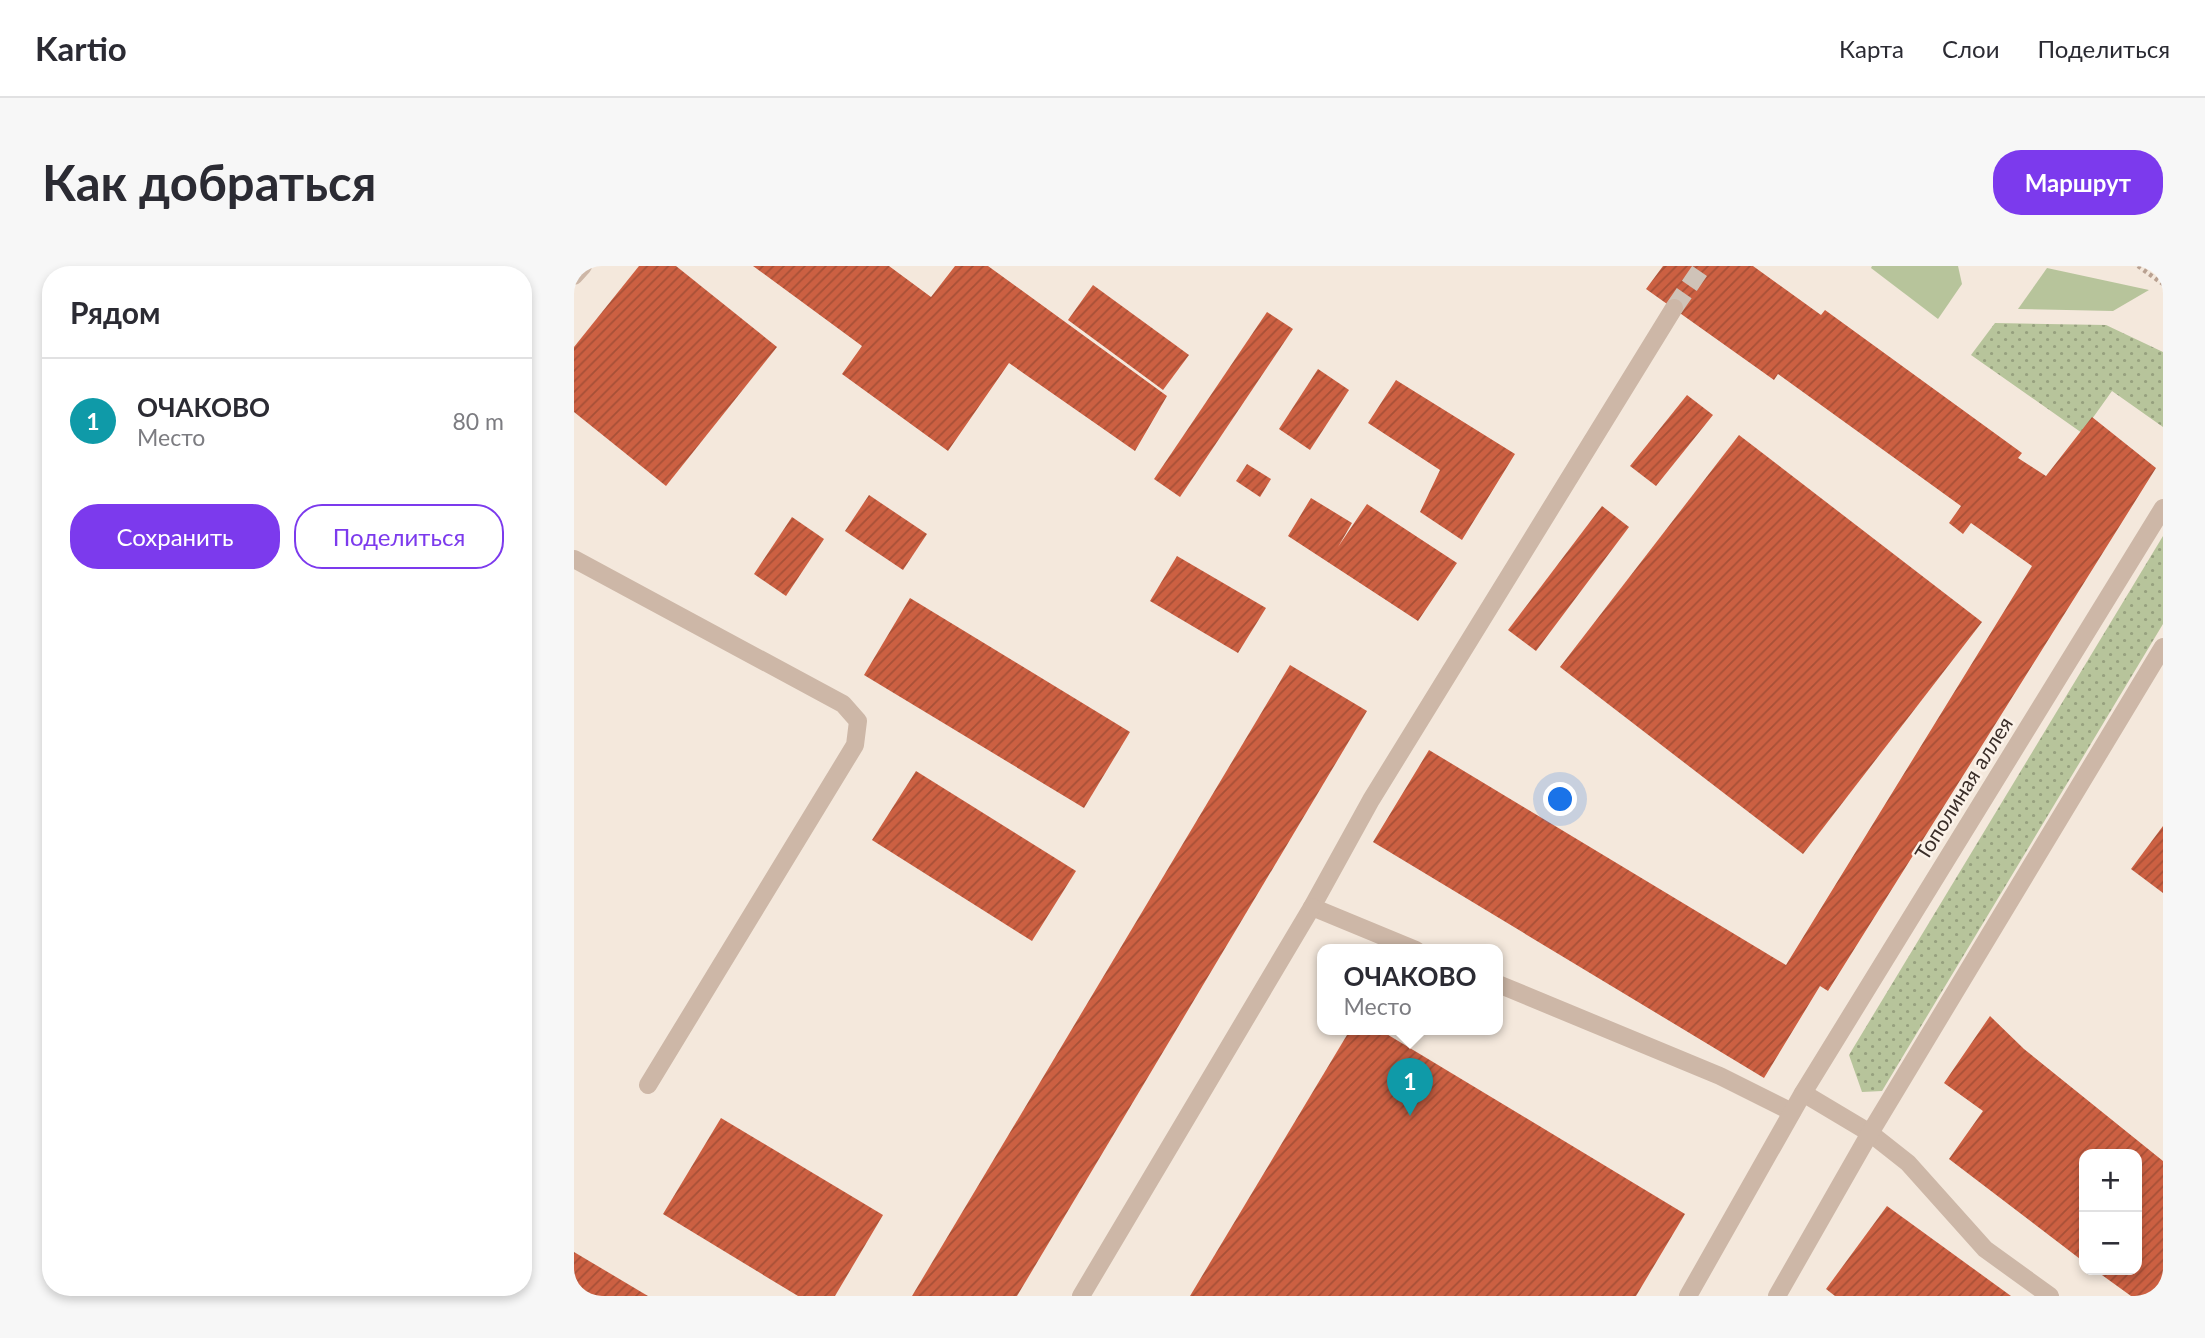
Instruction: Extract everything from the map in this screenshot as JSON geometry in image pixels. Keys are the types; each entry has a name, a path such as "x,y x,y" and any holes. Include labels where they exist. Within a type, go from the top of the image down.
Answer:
{"street":[{"path":"574,276 583,266"},
{"path":"1081,1296 1312,907 1371,800 1674,308"},
{"name":"Тополиная аллея","path":"1688,1296 1803,1093 2163,508"},
{"path":"574,559 843,704 858,721 855,745 648,1085"},
{"path":"1776,1296 1870,1133 2163,648"},
{"path":"1312,907 1401,944"},
{"path":"1503,986 1720,1076 1792,1112"},
{"path":"1803,1093 1870,1133 1909,1163 1985,1249 2050,1296"}],"path":[{"path":"2138,266 2163,284"}],"green space":[{"path":"1958,266 1962,284 1938,319 1871,268"},
{"path":"2047,268 2149,290 2113,311 2018,309"},
{"path":"1995,323 2106,325 2163,352 2163,427 2112,391 2082,433 1971,355"},
{"path":"2163,536 2163,624 1882,1091 1862,1092 1849,1055"}],"building":[{"path":"639,266 676,266 777,347 666,486 574,412 574,347"},
{"path":"753,266 889,266 931,297 955,266 988,266 1167,396 1135,451 1009,363 948,451 842,374 862,346"},
{"path":"1663,266 1753,266 1821,315 1825,310 2022,453 2018,458 2046,476 2092,417 2156,468 1828,991 1820,986 1764,1078 1373,842 1429,750 1786,965 2032,566 1971,523 1963,534 1949,523 1961,506 1778,374 1774,380 1646,289"},
{"path":"1093,285 1189,355 1163,390 1068,320"},
{"path":"1267,312 1293,329 1180,497 1154,479"},
{"path":"1318,369 1349,390 1310,450 1279,429"},
{"path":"1396,380 1515,454 1462,540 1420,512 1440,470 1368,423"},
{"path":"1687,395 1713,415 1656,486 1630,466"},
{"path":"1739,435 1982,622 1803,854 1560,667"},
{"path":"1247,464 1271,479 1260,497 1236,481"},
{"path":"869,495 927,534 903,570 845,531"},
{"path":"1311,498 1352,523 1338,547 1367,504 1457,563 1418,621 1288,536"},
{"path":"1602,506 1629,527 1536,651 1508,630"},
{"path":"792,517 824,539 786,596 754,574"},
{"path":"1177,556 1266,608 1238,653 1150,601"},
{"path":"910,598 1130,732 1084,808 864,675"},
{"path":"1290,665 1367,711 1017,1296 912,1296"},
{"path":"916,771 1076,871 1032,941 872,840"},
{"path":"2163,826 2163,893 2131,869"},
{"path":"1990,1016 2024,1049 2163,1161 2163,1296 2131,1296 2102,1275 2142,1275 2142,1149 2079,1149 2079,1258 1949,1159 1983,1111 1944,1083"},
{"path":"1347,1035 1388,1035 1685,1214 1636,1296 1190,1296"},
{"path":"721,1118 883,1215 835,1296 798,1296 663,1214"},
{"path":"1887,1206 2011,1296 1835,1296 1826,1289"},
{"path":"574,1252 648,1296 574,1296"}],"tunnel":[{"path":"1674,308 1703,266"}],"place":[{"name":"ОЧАКОВО","path":"1410,1116"}]}
